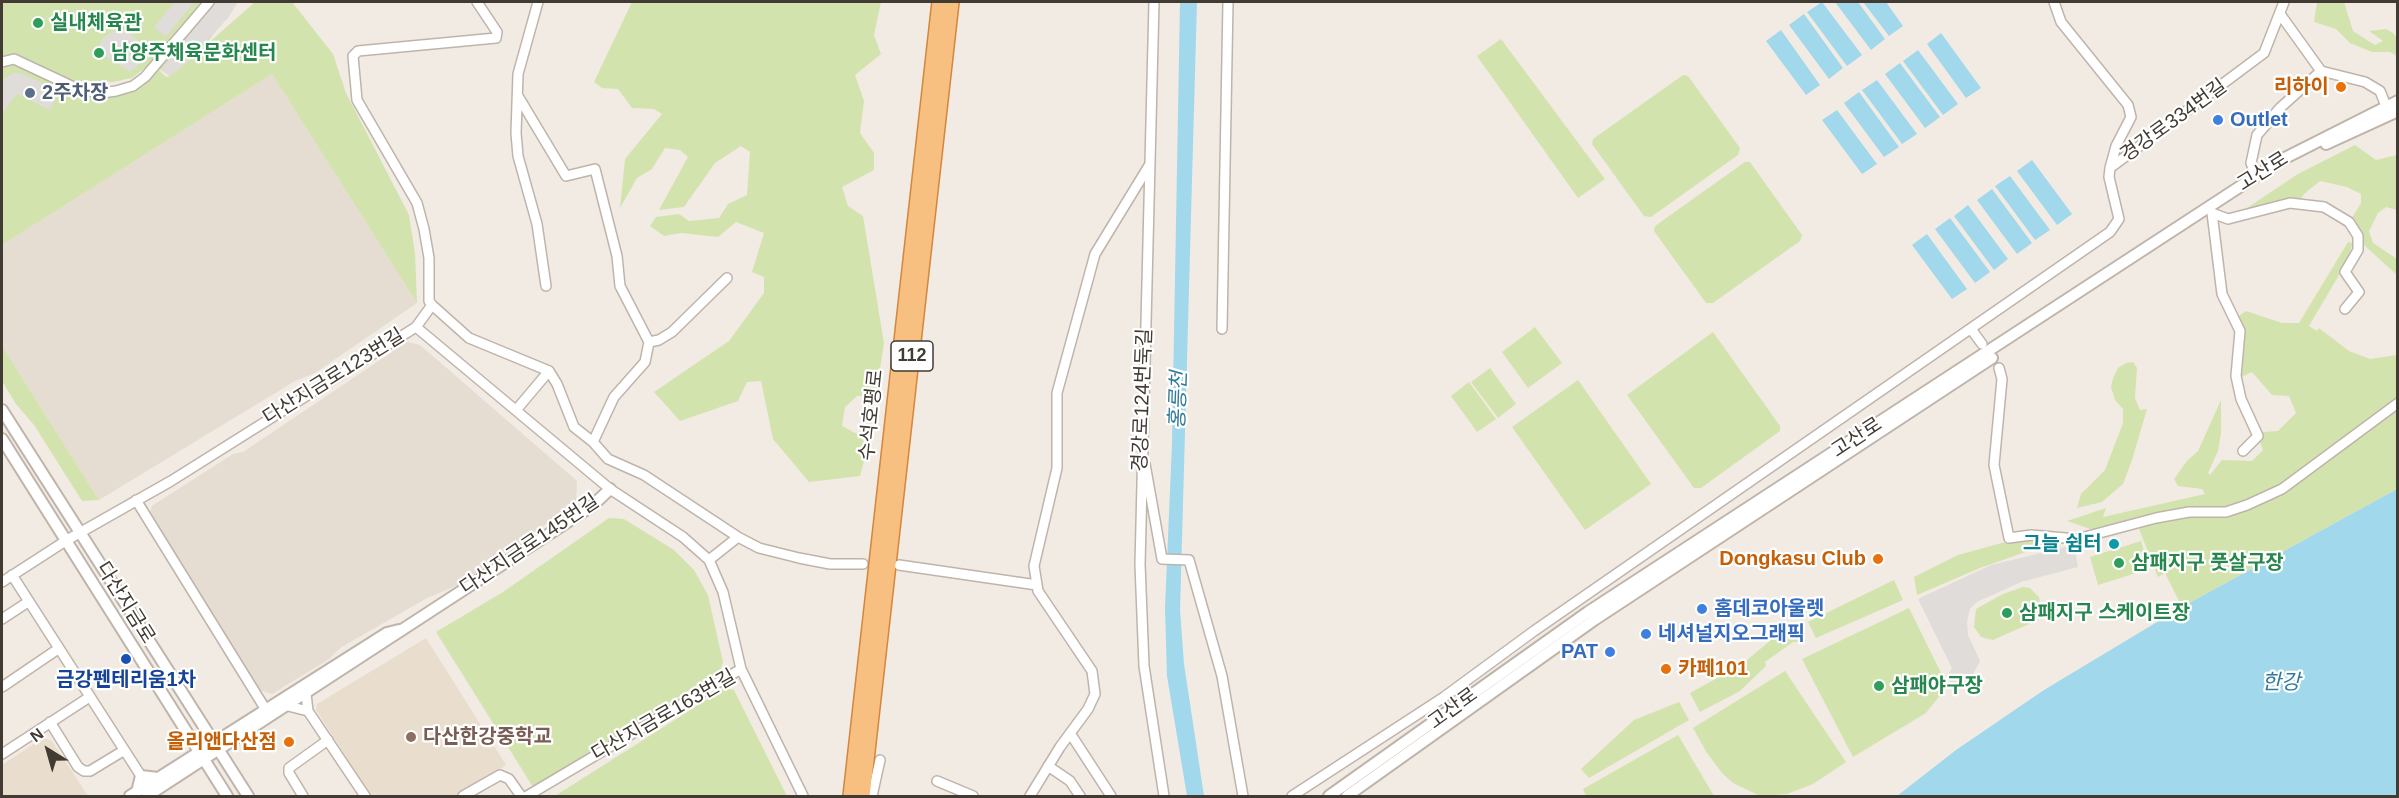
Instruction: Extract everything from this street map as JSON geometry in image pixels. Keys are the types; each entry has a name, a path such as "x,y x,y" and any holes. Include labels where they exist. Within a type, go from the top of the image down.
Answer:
{"highway":[{"name":"수석호평로","path":"851,796 940,2"},
{"name":"수석호평로","path":"862,796 951,2"}],"street":[{"path":"2,62 14,59 78,89 102,93 116,91 133,86 146,77 208,2"},
{"path":"477,2 497,32 496,39 358,51 353,56 357,100 417,203 429,258 429,301 469,338 549,371 557,384 574,427 593,442 608,459 644,475 738,537 759,548 830,564 863,564"},
{"path":"538,2 518,74 518,156 537,224 546,286"},
{"name":"경강로124번둑길","path":"1154,2 1140,564 1144,666 1150,723 1164,796"},
{"path":"1222,329 1228,2"},
{"name":"경강로334번길","path":"2054,2 2061,22 2128,105 2131,117 2116,146 2110,168"},
{"name":"경강로334번길","path":"2110,168 2264,53 2284,2"},
{"path":"2280,14 2321,71 2365,82 2380,91 2386,106"},
{"path":"2256,176 2251,163 2257,135 2280,108 2321,71"},
{"path":"518,96 566,176 594,169 615,246 620,286 649,342 645,362 614,397 593,442"},
{"name":"고산로","path":"1329,796 1588,612 2256,176 2292,154 2397,101"},
{"name":"고산로","path":"1347,796 1594,620 2212,213 2288,164 2397,111"},
{"path":"1030,796 1070,733 1088,710 1095,694 1092,671 1038,591 1034,566 1057,468 1057,393 1068,342 1095,254 1150,164"},
{"path":"1292,796 1444,697 1534,631 2110,232 2119,219 2109,177 2110,168"},
{"path":"2243,451 2258,436 2241,399 2236,376 2240,331 2222,294 2212,213 2228,219 2237,218 2290,203 2324,207 2349,222 2358,236 2358,250 2345,272 2359,292 2345,309"},
{"path":"649,342 659,340 672,332 727,278"},
{"path":"416,327 432,305"},
{"name":"다산지금로123번길","path":"2,582 80,532 171,481 416,327 610,489"},
{"path":"1971,329 1982,344"},
{"path":"1999,368 2002,379 1994,465 2009,538 2031,536 2077,540 2156,518 2188,512 2226,512 2247,505 2282,489 2397,403"},
{"path":"517,410 549,371"},
{"name":"다산지금로","path":"2,410 248,796"},
{"name":"다산지금로","path":"2,439 227,796"},
{"path":"1141,455 1145,463 1162,560 1189,560 1222,676 1243,796"},
{"name":"다산지금로145번길","path":"216,746 288,706 390,640 402,629 592,506 610,489 683,537 708,560 723,592 741,669"},
{"path":"136,500 266,710"},
{"path":"708,560 738,537"},
{"path":"899,565 1037,585"},
{"path":"12,575 88,698 141,776 138,795"},
{"path":"2,619 28,602"},
{"name":"다산지금로145번길","path":"201,756 266,710 387,633 402,629"},
{"path":"2,687 58,650"},
{"name":"다산지금로163번길","path":"527,796 741,669 803,796"},
{"path":"306,694 308,711 365,796"},
{"path":"2,754 88,698"},
{"path":"288,706 308,711"},
{"path":"50,722 78,766 84,771 90,771 123,751"},
{"path":"1070,733 1111,796"},
{"path":"303,796 289,773 289,768 328,740"},
{"path":"138,795 158,778 201,756"},
{"path":"138,795 201,756"},
{"path":"872,796 880,760"},
{"path":"1048,766 1070,782 1080,796"},
{"path":"463,796 500,775 509,779 521,796"},
{"path":"141,776 158,778"},
{"path":"937,781 973,796"}],"shaded area":[{"path":"175,2 194,2 166,37 154,27"},
{"path":"215,2 238,2 228,18 187,62 170,76 161,70"},
{"path":"121,27 153,52 130,72 106,57 92,57 104,37"},
{"name":"2주차장","path":"14,73 20,73 59,91 50,110 17,94 2,113 2,80"},
{"path":"272,74 417,303 315,373 295,381 99,500 2,346 2,245"},
{"path":"407,342 420,345 577,481 576,503 458,585 427,598 340,648 329,659 272,694 260,690 149,516 152,506 233,454 243,452"},
{"path":"2074,545 2078,567 2021,582 1977,602 1970,609 1967,621 1968,635 1980,661 1970,680 1954,690 1947,676 1952,668 1918,599 1991,565"},
{"name":"다산한강중학교","path":"426,638 506,765 458,796 371,796 316,710 317,704"},
{"path":"43,738 52,741 88,796 2,796 2,765"}],"green space":[{"path":"2,2 238,2 206,44 171,76 255,2 292,2 333,54 346,93 409,215 415,253 417,303 272,74 2,245","holes":["151,63 170,76 166,77 158,69 140,85 120,96 87,97 60,91 70,81 113,82 132,78"]},
{"path":"632,2 881,2 874,35 881,54 855,75 864,101 860,133 874,153 874,170 842,187 848,206 863,216 884,343 876,395 857,396 845,407 842,426 857,434 868,446 860,476 809,482 773,439 761,381 747,382 738,401 680,421 654,392 729,341 764,293 764,277 752,272 764,233 736,222 718,237 681,233 664,236 650,226 656,217 679,214 689,221 719,218 728,204 747,195 750,152 741,146 715,163 684,207 659,210 688,157 680,150 665,148 652,169 637,178 620,208 625,159 662,114 654,109 632,108 618,89 602,88 594,82"},
{"path":"2317,2 2344,2 2353,31 2375,45 2383,41 2369,31 2386,29 2393,33 2397,38 2397,56 2390,52 2372,52 2350,43 2336,29 2314,22"},
{"path":"1501,39 1605,179 1578,198 1477,56"},
{"path":"1683,75 1688,76 1740,148 1738,155 1651,217 1644,216 1592,144 1593,139"},
{"path":"2355,145 2376,160 2397,155 2397,210 2386,207 2378,213 2369,231 2373,243 2397,259 2397,275 2365,246 2358,230 2348,219 2352,218 2361,203 2361,194 2347,187 2320,181 2304,194 2299,202 2241,212 2298,174"},
{"path":"1745,162 1750,162 1802,235 1800,241 1713,303 1706,303 1654,231 1655,226"},
{"path":"2348,242 2353,243 2346,263 2309,326 2317,331 2319,328 2349,351 2370,359 2397,355 2397,489 2182,607 2165,573 2158,577 2139,529 2144,527 2140,519 2093,530 2067,521 2106,508 2103,517 2205,494 2202,489 2178,486 2174,479 2187,461 2198,451 2221,400 2221,433 2218,451 2208,473 2210,475 2222,460 2252,461 2263,450 2258,437 2263,432 2278,431 2296,413 2289,396 2272,395 2252,372 2237,379 2241,357 2235,319 2246,311 2282,323 2299,323"},
{"path":"1535,327 1562,363 1528,388 1502,352"},
{"path":"1713,332 1780,426 1780,431 1701,488 1694,488 1627,395"},
{"path":"2,346 99,500 82,501 34,425 16,404 2,381"},
{"path":"2133,362 2137,368 2135,398 2140,410 2147,409 2123,484 2102,502 2077,508 2081,494 2105,470 2123,423 2123,409 2115,400 2111,387 2113,378 2118,368"},
{"path":"1490,368 1516,404 1498,418 1471,382"},
{"path":"1578,380 1651,484 1585,530 1512,427"},
{"path":"1469,382 1496,419 1477,432 1451,396"},
{"path":"609,518 624,519 674,550 694,570 708,595 723,662 720,671 533,787 436,632 503,592"},
{"path":"2009,541 2057,541 1980,568 1917,595 1914,577 1958,555"},
{"name":"삼패지구 풋살구장","path":"2141,541 2149,569 2098,585 2090,557"},
{"path":"1894,580 1903,600 1816,638 1808,622"},
{"name":"삼패지구 스케이트장","path":"2023,587 2030,588 2039,597 2041,610 2038,617 2029,624 1993,640 1981,637 1974,627 1976,609 2003,594"},
{"name":"삼패야구장","path":"1909,608 1943,677 1941,694 1926,713 1853,757 1802,659"},
{"path":"1798,625 1806,641 1793,642 1765,662 1766,666 1740,691 1700,712 1690,693 1741,665 1777,635"},
{"path":"1785,671 1846,762 1813,784 1787,794 1760,796 1733,783 1722,773 1693,728"},
{"path":"725,688 734,690 787,796 555,796"},
{"path":"1679,702 1689,720 1589,778 1581,769 1634,720"},
{"path":"1678,735 1714,796 1586,796 1583,789"}],"water":[{"name":"홍릉천","path":"1180,2 1197,2 1180,610 1184,664 1204,796 1187,796 1167,676 1165,608 1172,443"},
{"path":"1822,2 1862,55 1847,66 1807,12"},
{"path":"1835,2 1858,2 1885,39 1871,50"},
{"path":"1863,2 1886,2 1903,26 1889,36"},
{"path":"1804,14 1843,68 1829,79 1789,25"},
{"path":"1781,30 1820,85 1806,95 1766,41"},
{"path":"1941,33 1981,88 1966,98 1927,44"},
{"path":"1918,50 1958,104 1943,115 1903,61"},
{"path":"1900,63 1940,117 1925,128 1885,74"},
{"path":"1877,80 1917,134 1902,144 1862,90"},
{"path":"1859,92 1899,147 1884,157 1844,103"},
{"path":"1837,110 1877,164 1862,174 1822,120"},
{"path":"2032,160 2072,214 2057,225 2017,171"},
{"path":"2010,176 2050,230 2035,240 1995,186"},
{"path":"1992,189 2032,243 2017,254 1977,200"},
{"path":"1968,205 2008,259 1994,270 1954,216"},
{"path":"1950,218 1990,272 1975,283 1935,229"},
{"path":"1927,234 1967,289 1952,299 1912,245"},
{"name":"한강","path":"2397,489 2397,796 1897,796 1956,750 2044,690 2182,607"}],"place":[{"name":"실내체육관","path":"38,23"},
{"name":"남양주체육문화센터","path":"99,53"},
{"name":"리하이","path":"2341,87"},
{"name":"2주차장","path":"30,93"},
{"name":"Outlet","path":"2218,120"},
{"name":"그늘 쉼터","path":"2114,544"},
{"name":"Dongkasu Club","path":"1878,559"},
{"name":"삼패지구 풋살구장","path":"2119,563"},
{"name":"홈데코아울렛","path":"1702,609"},
{"name":"삼패지구 스케이트장","path":"2007,613"},
{"name":"네셔널지오그래픽","path":"1646,634"},
{"name":"PAT","path":"1610,652"},
{"name":"금강펜테리움1차","path":"126,659"},
{"name":"카페101","path":"1666,669"},
{"name":"삼패야구장","path":"1879,686"},
{"name":"다산한강중학교","path":"411,737"},
{"name":"올리앤다산점","path":"289,742"}]}
